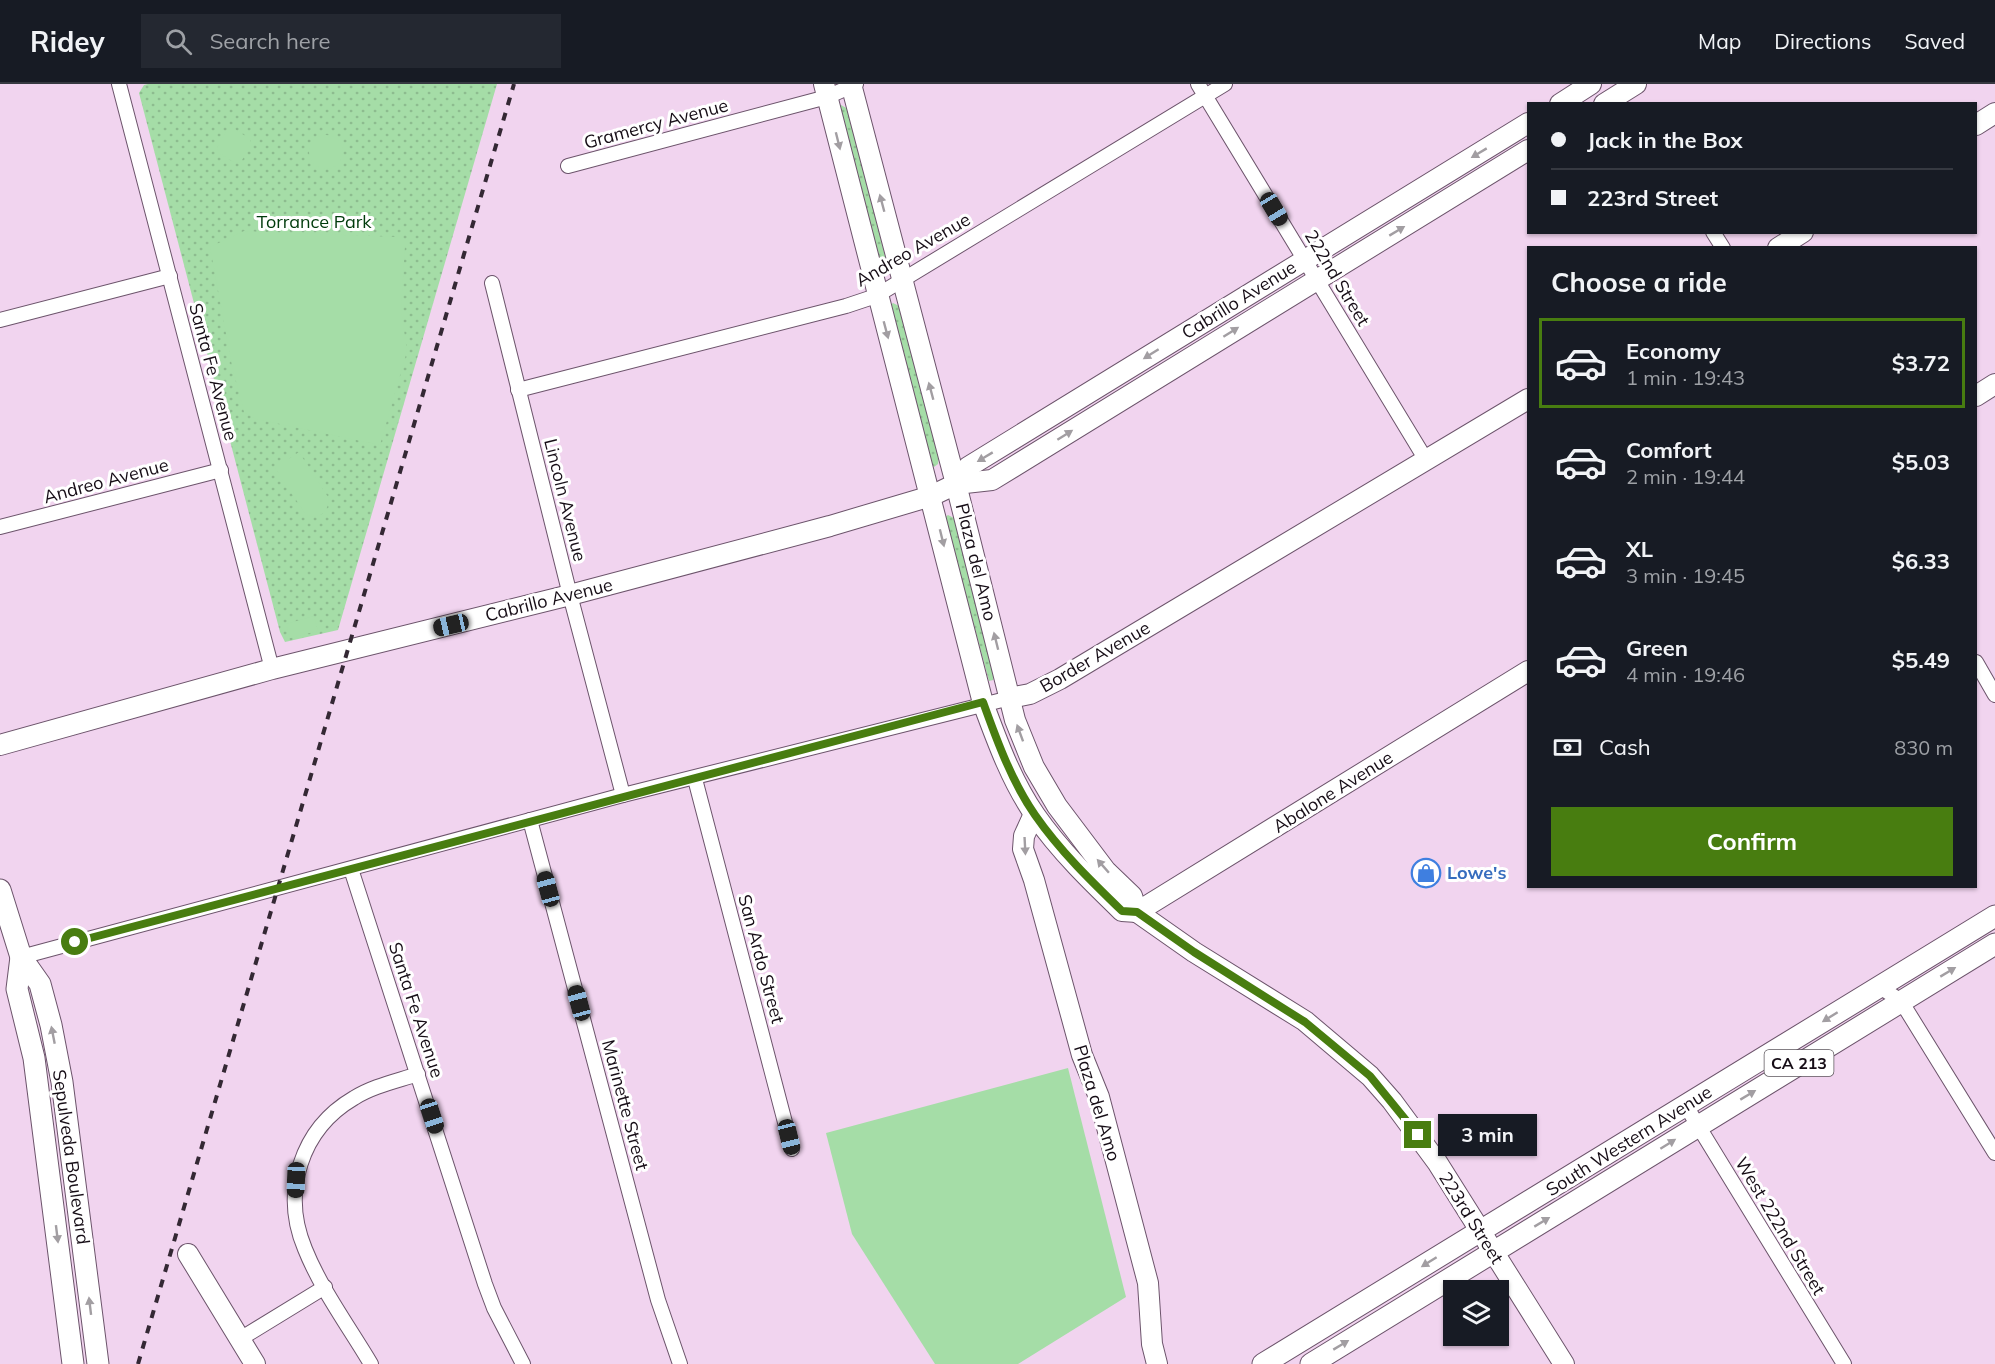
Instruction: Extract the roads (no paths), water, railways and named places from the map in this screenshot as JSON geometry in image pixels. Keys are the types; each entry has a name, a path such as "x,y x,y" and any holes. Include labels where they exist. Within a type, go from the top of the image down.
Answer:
{"main road":[{"path":"1563,102 1591,84"},
{"name":"Plaza del Amo","path":"826,91 876,296 931,496 983,702 994,735 1034,814 1062,850 1122,911 1137,912 1132,896 1106,871 1082,842 1045,786 1024,747 853,85"},
{"path":"1608,102 1629,90"},
{"path":"1977,123 1995,113"},
{"name":"Cabrillo Avenue","path":"956,484 968,467 1527,124"},
{"name":"Cabrillo Avenue","path":"0,745 272,669 570,595 931,496 956,484 992,480 1527,151"},
{"path":"1781,246 1800,234"},
{"path":"1977,395 1995,384"},
{"name":"Border Avenue","path":"1010,698 1030,694 1060,679 1527,400"},
{"name":"Abalone Avenue","path":"1137,912 1527,672"},
{"name":"Plaza del Amo","path":"1034,814 1024,836 1023,849 1034,879 1082,1055 1099,1097 1148,1283 1152,1344 1157,1364"},
{"path":"1034,879 1038,863 1053,851 1062,850"},
{"name":"Sepulveda Boulevard","path":"0,890 21,957 39,984 51,1025 62,1082 98,1364"},
{"name":"223rd Street","path":"1137,912 1194,952 1305,1022 1370,1076 1418,1135 1564,1364"},
{"name":"South Western Avenue","path":"1275,1361 1479,1232 1995,916"},
{"name":"South Western Avenue","path":"1311,1364 1995,944"},
{"name":"Sepulveda Boulevard","path":"21,957 17,989 34,1058 73,1364"},
{"path":"50,1176 74,1174"},
{"path":"188,1254 255,1364"}],"street":[{"name":"Santa Fe Avenue","path":"119,84 272,669"},
{"name":"Andreo Avenue","path":"518,390 846,306 876,296 1202,90 1225,84"},
{"name":"Gramercy Avenue","path":"568,166 853,85"},
{"name":"222nd Street","path":"1202,90 1426,460"},
{"path":"0,320 170,276"},
{"name":"Lincoln Avenue","path":"492,283 623,795"},
{"name":"Andreo Avenue","path":"0,527 220,470"},
{"path":"1977,664 1995,695"},
{"name":"Border Avenue","path":"21,957 623,795 695,779 983,702 1010,698"},
{"name":"San Ardo Street","path":"695,779 792,1149"},
{"name":"Marinette Street","path":"530,820 658,1300 680,1364"},
{"name":"Santa Fe Avenue","path":"351,869 485,1284 523,1364"},
{"path":"1880,987 1901,1000 1995,1153"},
{"path":"371,1364 304,1248 295,1203 299,1163 309,1142 338,1108 365,1092 418,1074"},
{"name":"West 222nd Street","path":"1686,1106 1844,1364"},
{"path":"240,1339 325,1287"}],"railway":[{"path":"138,1364 514,84"}],"place":[{"name":"Lowe's","path":"1426,873"}],"park label":[{"name":"Torrance Park","path":"314,222"}]}
